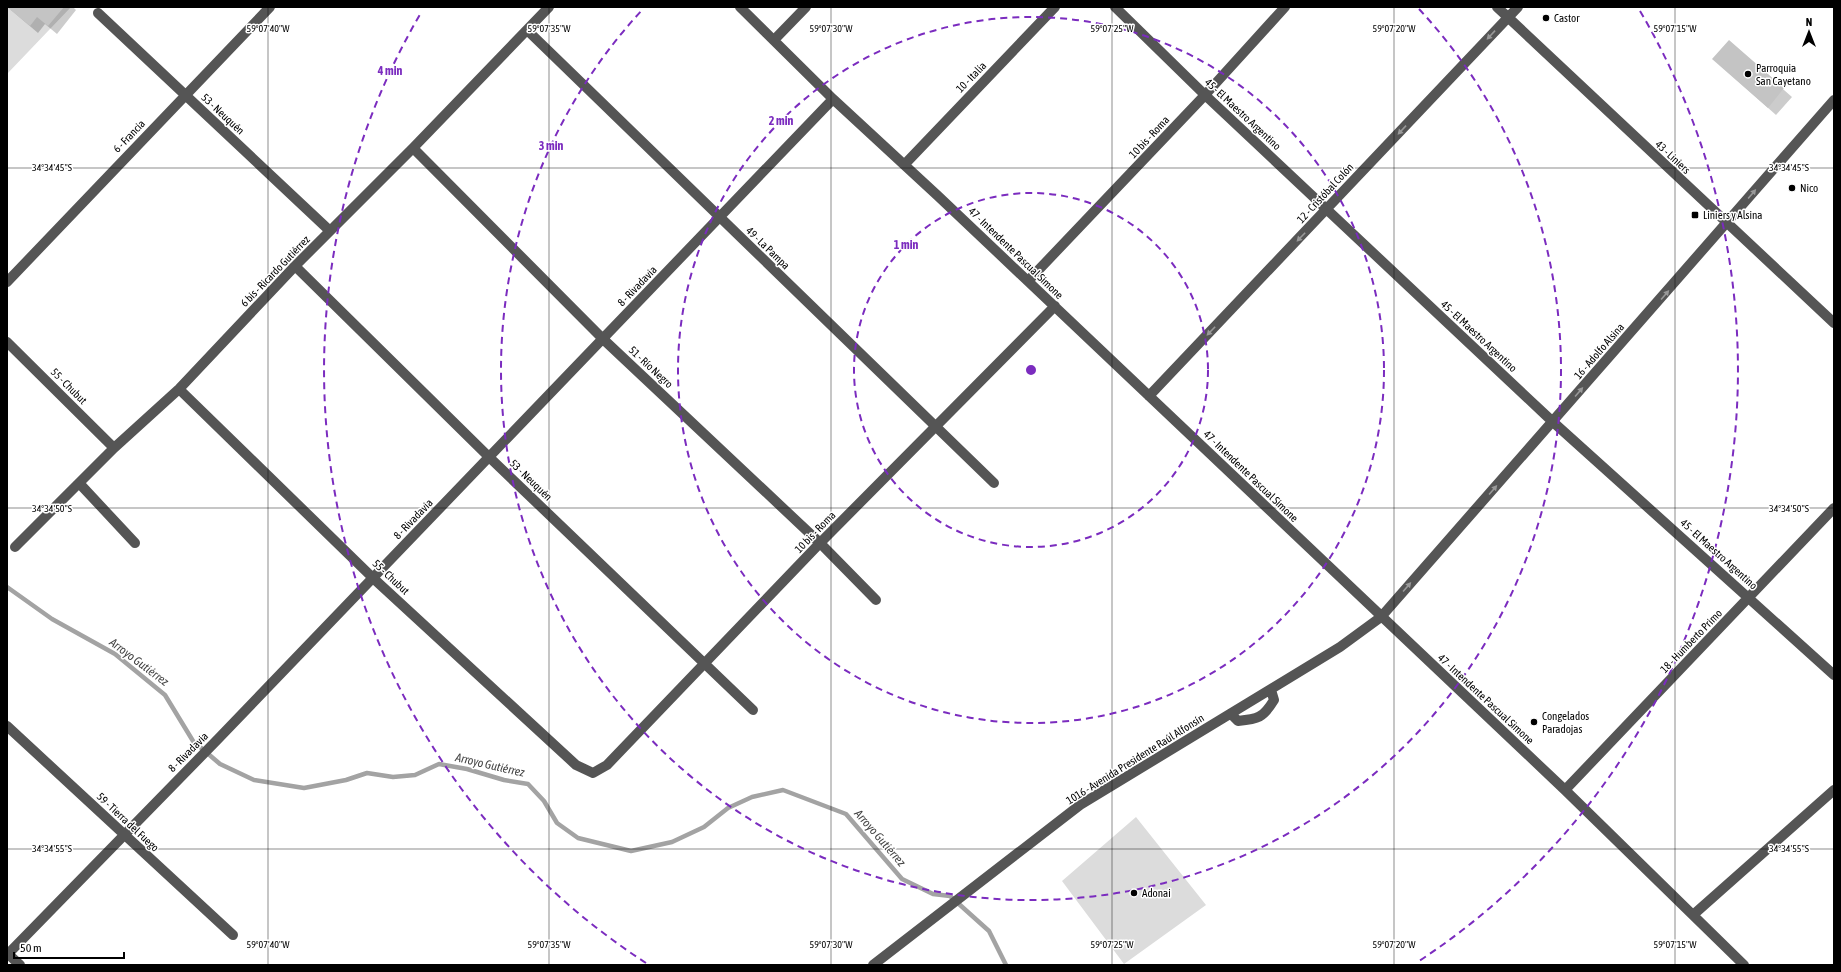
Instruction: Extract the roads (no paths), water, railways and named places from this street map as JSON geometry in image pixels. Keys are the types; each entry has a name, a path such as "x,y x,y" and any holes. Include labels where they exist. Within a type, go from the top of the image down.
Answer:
{"street":[{"name":"6 - Francia","path":"7,282 270,7"},
{"name":"6 bis - Ricardo Gutiérrez","path":"15,547 114,448 179,389 295,266 413,148 549,7"},
{"name":"47 - Intendente Pascual Simone","path":"740,7 834,99 905,164 1565,790 1744,965"},
{"path":"774,40 806,7"},
{"name":"10 - Italia","path":"905,164 1055,7"},
{"name":"45 - El Maestro Argentino","path":"1115,7 1205,95 1328,208 1553,422 1834,675"},
{"name":"10 bis - Roma","path":"1028,282 1205,95 1285,7"},
{"name":"43 - Liniers","path":"1497,7 1834,323"},
{"name":"12 - Cristóbal Colón","path":"1149,396 1518,7"},
{"name":"53 - Neuquén","path":"98,13 330,232"},
{"name":"49 - La Pampa","path":"527,30 719,218 994,483"},
{"name":"8 - Rivadavia","path":"7,954 218,739 834,99"},
{"name":"16 - Adolfo Alsina","path":"1381,617 1727,224 1834,100"},
{"name":"51 - Río Negro","path":"413,148 603,339 820,543 876,600"},
{"name":"53 - Neuquén","path":"295,266 489,457 753,710"},
{"name":"10 bis - Roma","path":"593,773 607,765 820,543 937,427 1055,306"},
{"name":"55 - Chubut","path":"7,342 114,448"},
{"name":"55 - Chubut","path":"179,389 373,578 576,765 593,773"},
{"path":"79,483 135,543"},
{"name":"18 - Humberto Primo","path":"1565,790 1834,508"},
{"name":"1016 - Avenida Presidente Raúl Alfonsín","path":"873,965 1080,805 1340,647 1381,617"},
{"path":"1231,714 1238,720 1256,719 1266,713 1274,700 1271,690"},
{"name":"59 - Tierra del Fuego","path":"7,726 233,935"},
{"path":"1693,915 1834,790"},
{"path":"7,954 20,965"}],"waterway":[{"name":"Arroyo Gutiérrez","path":"7,587 52,619 115,654 165,695 193,741 220,764 254,780 304,788 346,780 367,773 393,777 415,775 439,764 467,769 504,780 528,784 544,801 557,823 578,838 631,851 672,842 704,827 728,808 752,797 783,790 846,814 902,879 933,894 950,896 989,931 1006,965"}],"place":[{"name":"Castor","path":"1546,18"},
{"name":"Parroquia San Cayetano","path":"1748,74"},
{"name":"Nico","path":"1792,188"},
{"name":"Liniers y Alsina","path":"1695,215"},
{"name":"Congelados Paradojas","path":"1534,722"},
{"name":"Adonai","path":"1134,893"}]}
